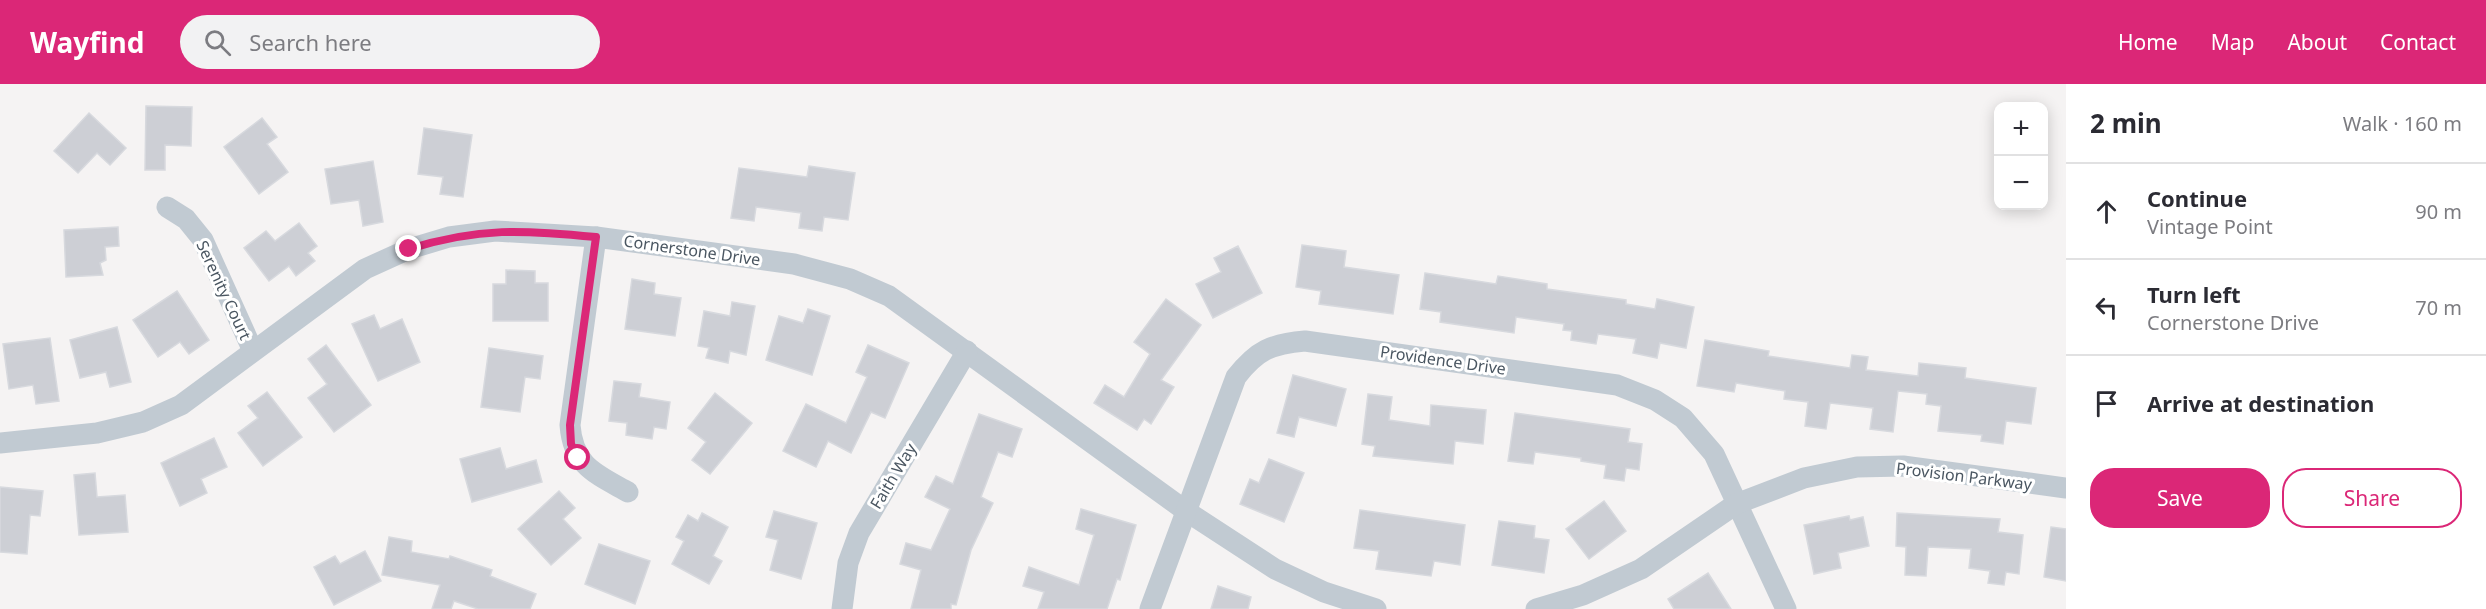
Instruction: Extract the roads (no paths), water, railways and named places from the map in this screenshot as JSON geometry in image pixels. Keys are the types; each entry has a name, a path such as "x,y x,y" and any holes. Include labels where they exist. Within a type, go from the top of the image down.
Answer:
{"street":[{"name":"Serenity Court","path":"167,207 186,219 203,240 253,351"},
{"name":"Cornerstone Drive","path":"0,443 97,433 143,422 181,405 365,269 409,249 449,237 495,231 596,237 794,264 850,279 889,296 1186,511"},
{"path":"596,237 570,425 571,444 578,458 591,471 628,492"},
{"name":"Providence Drive","path":"1150,609 1236,377 1251,358 1278,343 1305,341 1617,385 1655,400 1683,418 1714,454 1786,609"},
{"name":"Faith Way","path":"842,609 848,563 859,533 967,351"},
{"name":"Provision Parkway","path":"1536,609 1583,595 1641,568 1736,504 1804,478 1857,467 1903,466 2066,489"},
{"path":"1186,511 1275,569 1323,592 1376,609"}]}
